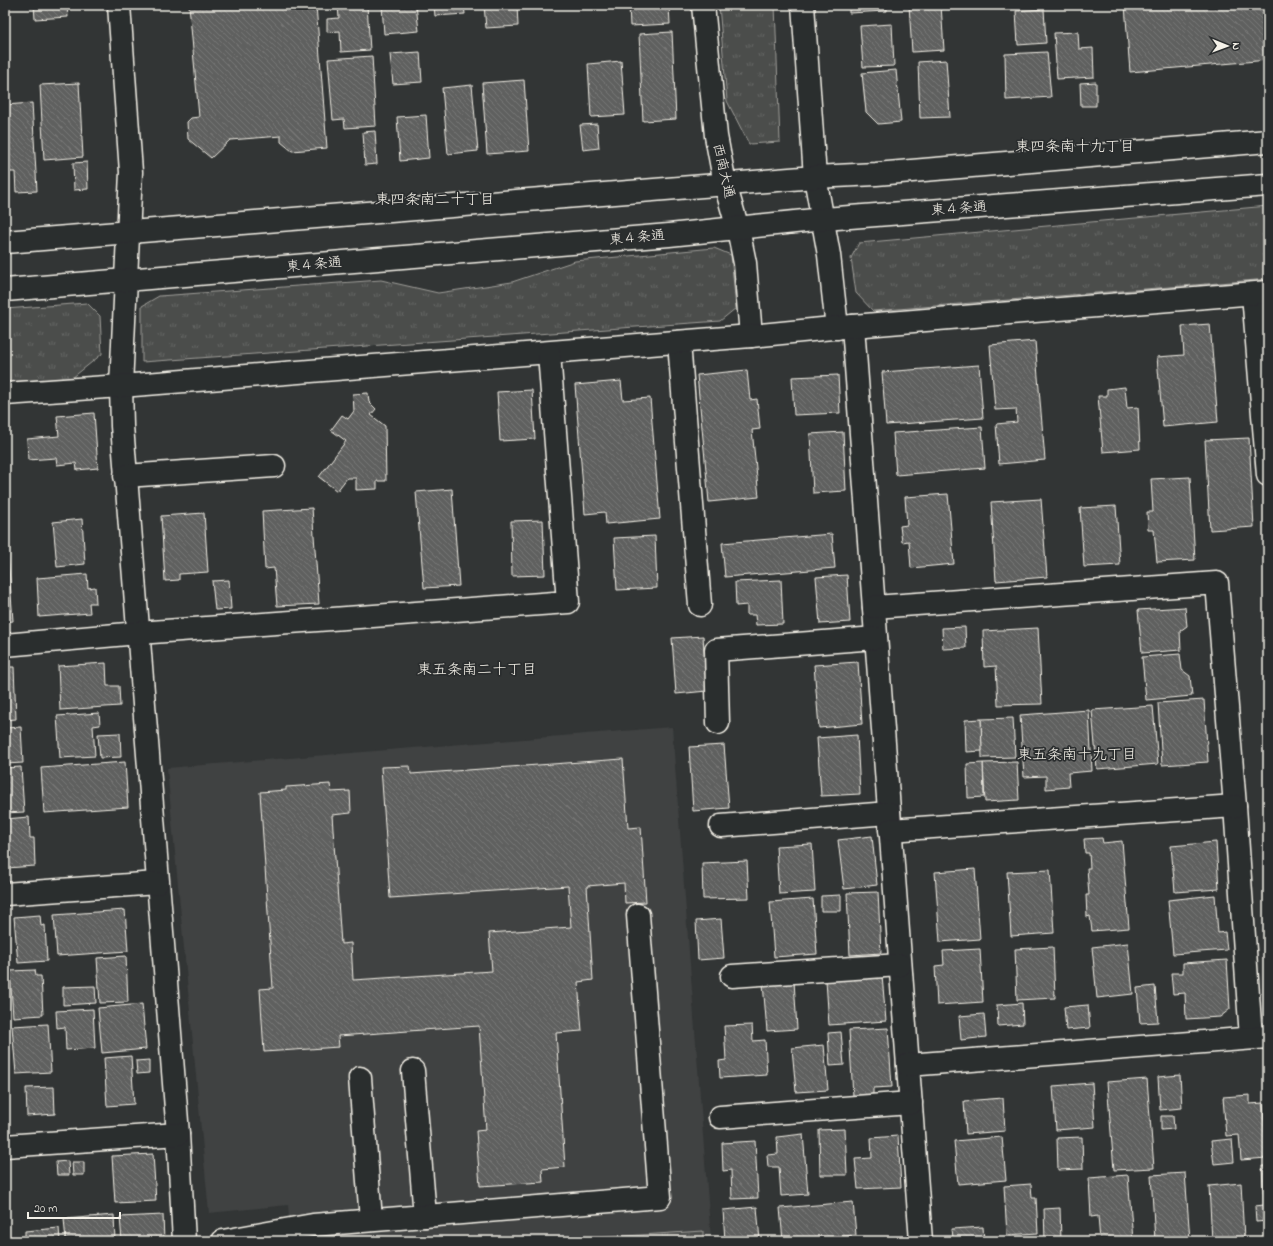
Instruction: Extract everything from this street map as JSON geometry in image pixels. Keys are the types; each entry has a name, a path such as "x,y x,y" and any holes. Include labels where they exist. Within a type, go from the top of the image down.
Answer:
{"street":[{"path":"119,5 131,172 121,386 122,426 178,1134 184,1241"},
{"name":"西南大通","path":"703,5 716,136 725,184 738,229 745,262 751,336"},
{"path":"803,5 815,177 845,327 874,607 921,1241"},
{"path":"5,242 815,177 884,174 1268,141"},
{"name":"東４条通","path":"5,290 126,282 738,229 824,220 1268,185"},
{"path":"5,394 679,342 1261,293 1268,476"},
{"path":"679,342 700,605"},
{"path":"5,645 138,633 568,602 549,352"},
{"path":"125,476 274,466"},
{"path":"874,607 1216,583 1235,806 1259,1038 908,1065"},
{"path":"718,723 716,650 876,638"},
{"path":"721,826 890,822 1235,806"},
{"path":"5,894 157,883"},
{"path":"223,1241 313,1224 660,1197 638,915"},
{"path":"732,976 900,965"},
{"path":"413,1072 425,1216"},
{"path":"360,1078 371,1220"},
{"path":"720,1117 911,1103"},
{"path":"5,1146 178,1134"}],"shaded area":[{"path":"672,727 711,1241 291,1241 288,1205 209,1213 167,768"}],"green space":[{"path":"719,5 775,5 780,142 749,144 727,101"},
{"path":"1268,206 1268,279 873,311 856,293 851,258 859,243"},
{"path":"714,248 731,255 736,308 720,321 142,362 142,306 159,296 381,280 438,293 512,282 575,261"},
{"path":"87,303 100,316 102,354 72,378 5,382 5,309"},
{"path":"703,1231 703,1241 548,1241"}],"building":[{"path":"34,5 67,5 68,17 35,19"},
{"path":"189,5 316,5 327,148 292,151 281,142 281,136 230,140 211,158 188,139 187,122 191,118 199,117"},
{"path":"338,5 367,5 370,50 341,52 340,31 327,32 327,19 339,18"},
{"path":"382,5 416,5 419,31 384,34"},
{"path":"434,5 464,5 465,14 435,16"},
{"path":"484,5 517,5 518,26 486,28"},
{"path":"629,5 669,5 670,24 630,26"},
{"path":"849,5 887,5 887,11 849,13"},
{"path":"909,5 941,5 944,50 912,52"},
{"path":"1125,5 1268,5 1268,60 1130,72"},
{"path":"1044,9 1046,43 1018,45 1016,11"},
{"path":"892,24 894,66 863,67 860,26"},
{"path":"672,32 676,119 643,121 639,34"},
{"path":"1078,32 1079,49 1093,48 1094,77 1057,79 1054,33"},
{"path":"420,52 422,82 393,84 390,54"},
{"path":"1047,52 1051,97 1006,100 1005,54"},
{"path":"372,56 376,126 345,128 344,119 333,120 328,59"},
{"path":"946,60 950,117 920,118 918,62"},
{"path":"621,61 625,115 591,117 588,64"},
{"path":"896,70 901,122 878,124 866,112 862,73"},
{"path":"524,80 529,151 487,154 482,83"},
{"path":"1096,82 1096,106 1081,106 1080,83"},
{"path":"79,83 83,157 44,160 40,85"},
{"path":"472,85 478,151 448,154 442,88"},
{"path":"32,103 37,191 16,192 15,172 5,172 5,105"},
{"path":"426,115 429,158 400,161 397,117"},
{"path":"597,124 599,148 583,150 580,125"},
{"path":"375,131 377,164 365,165 363,132"},
{"path":"87,162 88,189 74,190 73,163"},
{"path":"1210,324 1218,422 1163,427 1157,357 1184,355 1182,326"},
{"path":"1035,341 1045,460 999,464 996,424 1017,422 1016,409 995,410 990,345"},
{"path":"979,365 983,418 886,425 882,372"},
{"path":"747,370 750,400 757,399 760,429 752,430 759,497 709,502 697,375"},
{"path":"838,375 840,413 794,415 792,377"},
{"path":"621,381 623,400 650,398 660,519 606,524 605,512 585,514 575,385"},
{"path":"1125,387 1127,408 1138,407 1140,449 1103,452 1098,396 1107,396 1107,389"},
{"path":"532,390 535,439 500,441 497,392"},
{"path":"368,393 369,402 376,409 371,415 385,426 386,481 377,481 377,489 356,490 356,478 347,478 337,491 319,477 346,441 331,430 342,415 348,419 354,411 353,394"},
{"path":"94,413 98,468 77,470 76,463 57,465 56,458 28,460 27,439 59,436 57,416"},
{"path":"982,427 985,468 896,475 893,433"},
{"path":"843,432 846,491 813,493 810,434"},
{"path":"1249,438 1254,527 1210,530 1205,440"},
{"path":"1190,477 1195,560 1157,562 1154,530 1148,530 1147,512 1153,512 1151,479"},
{"path":"452,489 459,586 424,588 416,492"},
{"path":"948,494 954,564 911,568 909,541 902,542 900,526 907,525 905,497"},
{"path":"1041,499 1047,577 996,581 991,502"},
{"path":"1116,506 1120,565 1084,567 1080,508"},
{"path":"312,508 319,604 277,606 274,568 265,569 262,511"},
{"path":"204,513 208,572 179,574 179,580 165,581 161,516"},
{"path":"82,519 85,564 57,567 53,522"},
{"path":"543,520 545,575 512,576 511,521"},
{"path":"832,534 835,568 725,577 722,543"},
{"path":"655,536 657,588 617,590 614,538"},
{"path":"5,542 7,542 13,621 5,622"},
{"path":"87,574 88,588 95,587 96,603 89,603 90,613 39,617 37,578"},
{"path":"847,575 850,622 820,624 816,577"},
{"path":"229,580 231,609 215,610 212,581"},
{"path":"781,580 783,624 756,625 755,615 747,615 747,605 736,606 735,582"},
{"path":"1185,607 1187,626 1180,631 1181,650 1142,653 1138,610"},
{"path":"965,627 966,648 943,649 942,628"},
{"path":"1038,628 1042,704 998,705 996,666 984,667 983,631"},
{"path":"703,636 707,691 676,694 672,638"},
{"path":"1180,654 1182,670 1190,676 1192,696 1146,700 1142,657"},
{"path":"858,662 862,724 819,728 814,665"},
{"path":"106,663 107,686 119,686 120,706 60,710 58,666"},
{"path":"5,667 14,667 16,719 5,720"},
{"path":"1204,700 1208,762 1162,765 1158,703"},
{"path":"1153,706 1158,764 1097,769 1092,710"},
{"path":"1089,710 1092,771 1068,773 1069,787 1046,789 1046,776 1024,777 1020,715"},
{"path":"99,713 100,725 93,726 95,756 60,758 57,716"},
{"path":"1013,718 1015,757 982,758 981,719"},
{"path":"981,719 982,751 966,752 965,720"},
{"path":"21,727 23,763 5,764 5,728"},
{"path":"120,733 121,757 100,758 98,734"},
{"path":"857,735 860,794 821,796 817,738"},
{"path":"724,745 729,808 693,811 689,747"},
{"path":"623,759 628,828 641,827 646,902 625,903 624,883 587,886 593,980 578,982 582,1031 556,1033 565,1167 542,1169 543,1182 480,1186 476,1131 486,1130 479,1026 338,1036 339,1047 264,1052 260,989 273,988 260,792 286,790 286,787 330,784 331,792 350,791 351,813 332,815 341,944 351,943 353,980 492,971 489,933 571,927 568,886 390,898 381,767 410,766 411,774"},
{"path":"125,762 128,807 44,813 41,768"},
{"path":"1017,762 1019,800 985,802 983,763"},
{"path":"983,763 984,797 968,798 967,764"},
{"path":"21,767 24,812 5,813 5,768"},
{"path":"29,817 30,838 34,838 35,866 6,868 5,819"},
{"path":"872,836 877,885 844,889 838,840"},
{"path":"1102,838 1103,843 1122,841 1129,928 1092,931 1090,916 1087,917 1086,895 1089,895 1087,868 1090,868 1089,853 1085,853 1084,839"},
{"path":"1216,842 1219,889 1175,892 1171,846"},
{"path":"812,844 815,892 779,894 776,846"},
{"path":"747,861 749,898 703,899 702,863"},
{"path":"975,869 980,939 940,942 935,872"},
{"path":"1050,870 1054,933 1011,936 1007,872"},
{"path":"878,892 881,953 850,955 847,893"},
{"path":"841,895 841,911 821,911 821,896"},
{"path":"1215,895 1218,933 1225,932 1227,950 1173,954 1168,900"},
{"path":"813,899 817,954 774,957 770,902"},
{"path":"125,910 128,951 57,956 54,915"},
{"path":"40,915 41,926 45,925 47,961 18,963 14,917"},
{"path":"721,919 724,958 698,960 696,921"},
{"path":"1128,943 1133,994 1097,998 1092,947"},
{"path":"1053,947 1055,998 1017,1000 1015,949"},
{"path":"980,949 983,1002 937,1005 935,966 944,965 943,951"},
{"path":"126,956 128,1002 100,1003 97,958"},
{"path":"1227,960 1230,1009 1220,1017 1186,1019 1185,993 1173,994 1171,973 1183,973 1183,963"},
{"path":"35,970 36,976 41,976 43,1015 13,1017 10,971"},
{"path":"882,976 886,1021 829,1025 826,980"},
{"path":"794,981 797,1029 767,1031 763,983"},
{"path":"95,986 96,1003 63,1005 63,987"},
{"path":"1155,986 1158,1022 1140,1023 1137,988"},
{"path":"1022,1003 1023,1024 998,1026 997,1005"},
{"path":"142,1004 146,1049 102,1053 98,1008"},
{"path":"1088,1005 1090,1028 1066,1030 1064,1007"},
{"path":"93,1009 95,1048 66,1050 65,1027 57,1028 56,1011"},
{"path":"984,1014 986,1037 961,1040 959,1016"},
{"path":"48,1024 51,1072 16,1074 12,1026"},
{"path":"752,1025 753,1041 765,1040 767,1075 720,1078 719,1061 726,1060 724,1026"},
{"path":"888,1028 892,1087 873,1088 873,1095 853,1096 849,1030"},
{"path":"841,1032 844,1065 830,1066 828,1033"},
{"path":"824,1045 828,1090 796,1092 792,1048"},
{"path":"131,1056 134,1104 107,1106 104,1058"},
{"path":"149,1060 149,1073 137,1074 136,1061"},
{"path":"1180,1075 1182,1108 1160,1110 1158,1077"},
{"path":"1147,1079 1154,1168 1114,1170 1107,1082"},
{"path":"1092,1083 1095,1127 1056,1130 1053,1086"},
{"path":"54,1087 55,1114 27,1116 26,1088"},
{"path":"1250,1095 1250,1104 1263,1103 1267,1158 1241,1160 1239,1135 1226,1136 1223,1097"},
{"path":"1003,1098 1005,1131 966,1134 964,1101"},
{"path":"1161,1116 1173,1116 1174,1129 1161,1130"},
{"path":"845,1129 847,1175 820,1175 819,1130"},
{"path":"803,1134 808,1194 781,1196 779,1167 768,1167 767,1155 778,1154 777,1137"},
{"path":"898,1136 901,1187 858,1189 855,1159 872,1158 871,1138"},
{"path":"1002,1137 1006,1180 958,1184 954,1141"},
{"path":"1082,1137 1083,1169 1058,1170 1057,1138"},
{"path":"1232,1139 1234,1162 1214,1164 1211,1141"},
{"path":"755,1141 758,1198 732,1199 731,1170 723,1171 722,1143"},
{"path":"153,1154 156,1201 115,1203 112,1156"},
{"path":"68,1161 69,1175 57,1175 56,1162"},
{"path":"72,1162 84,1162 84,1175 73,1175"},
{"path":"1262,1166 1268,1166 1268,1221 1256,1222 1255,1206 1264,1205"},
{"path":"1185,1173 1190,1240 1155,1241 1151,1175"},
{"path":"1128,1175 1133,1241 1100,1241 1098,1216 1091,1217 1089,1178"},
{"path":"1241,1183 1244,1239 1212,1241 1209,1186"},
{"path":"1031,1184 1032,1198 1036,1198 1038,1233 1007,1235 1004,1186"},
{"path":"853,1202 856,1235 819,1238 820,1241 783,1241 780,1208"},
{"path":"757,1207 760,1241 725,1241 723,1210"},
{"path":"1060,1208 1061,1241 1045,1241 1044,1209"},
{"path":"114,1215 115,1241 66,1241 64,1219"},
{"path":"163,1215 164,1241 122,1241 120,1217"},
{"path":"983,1227 984,1241 946,1241 945,1238 953,1238 952,1229"},
{"path":"59,1228 60,1241 25,1241 25,1231"}],"district":[{"name":"東四条南十九丁目","path":"1075,147"},
{"name":"東四条南二十丁目","path":"435,200"},
{"name":"東五条南二十丁目","path":"477,670"},
{"name":"東五条南十九丁目","path":"1077,755"}]}
